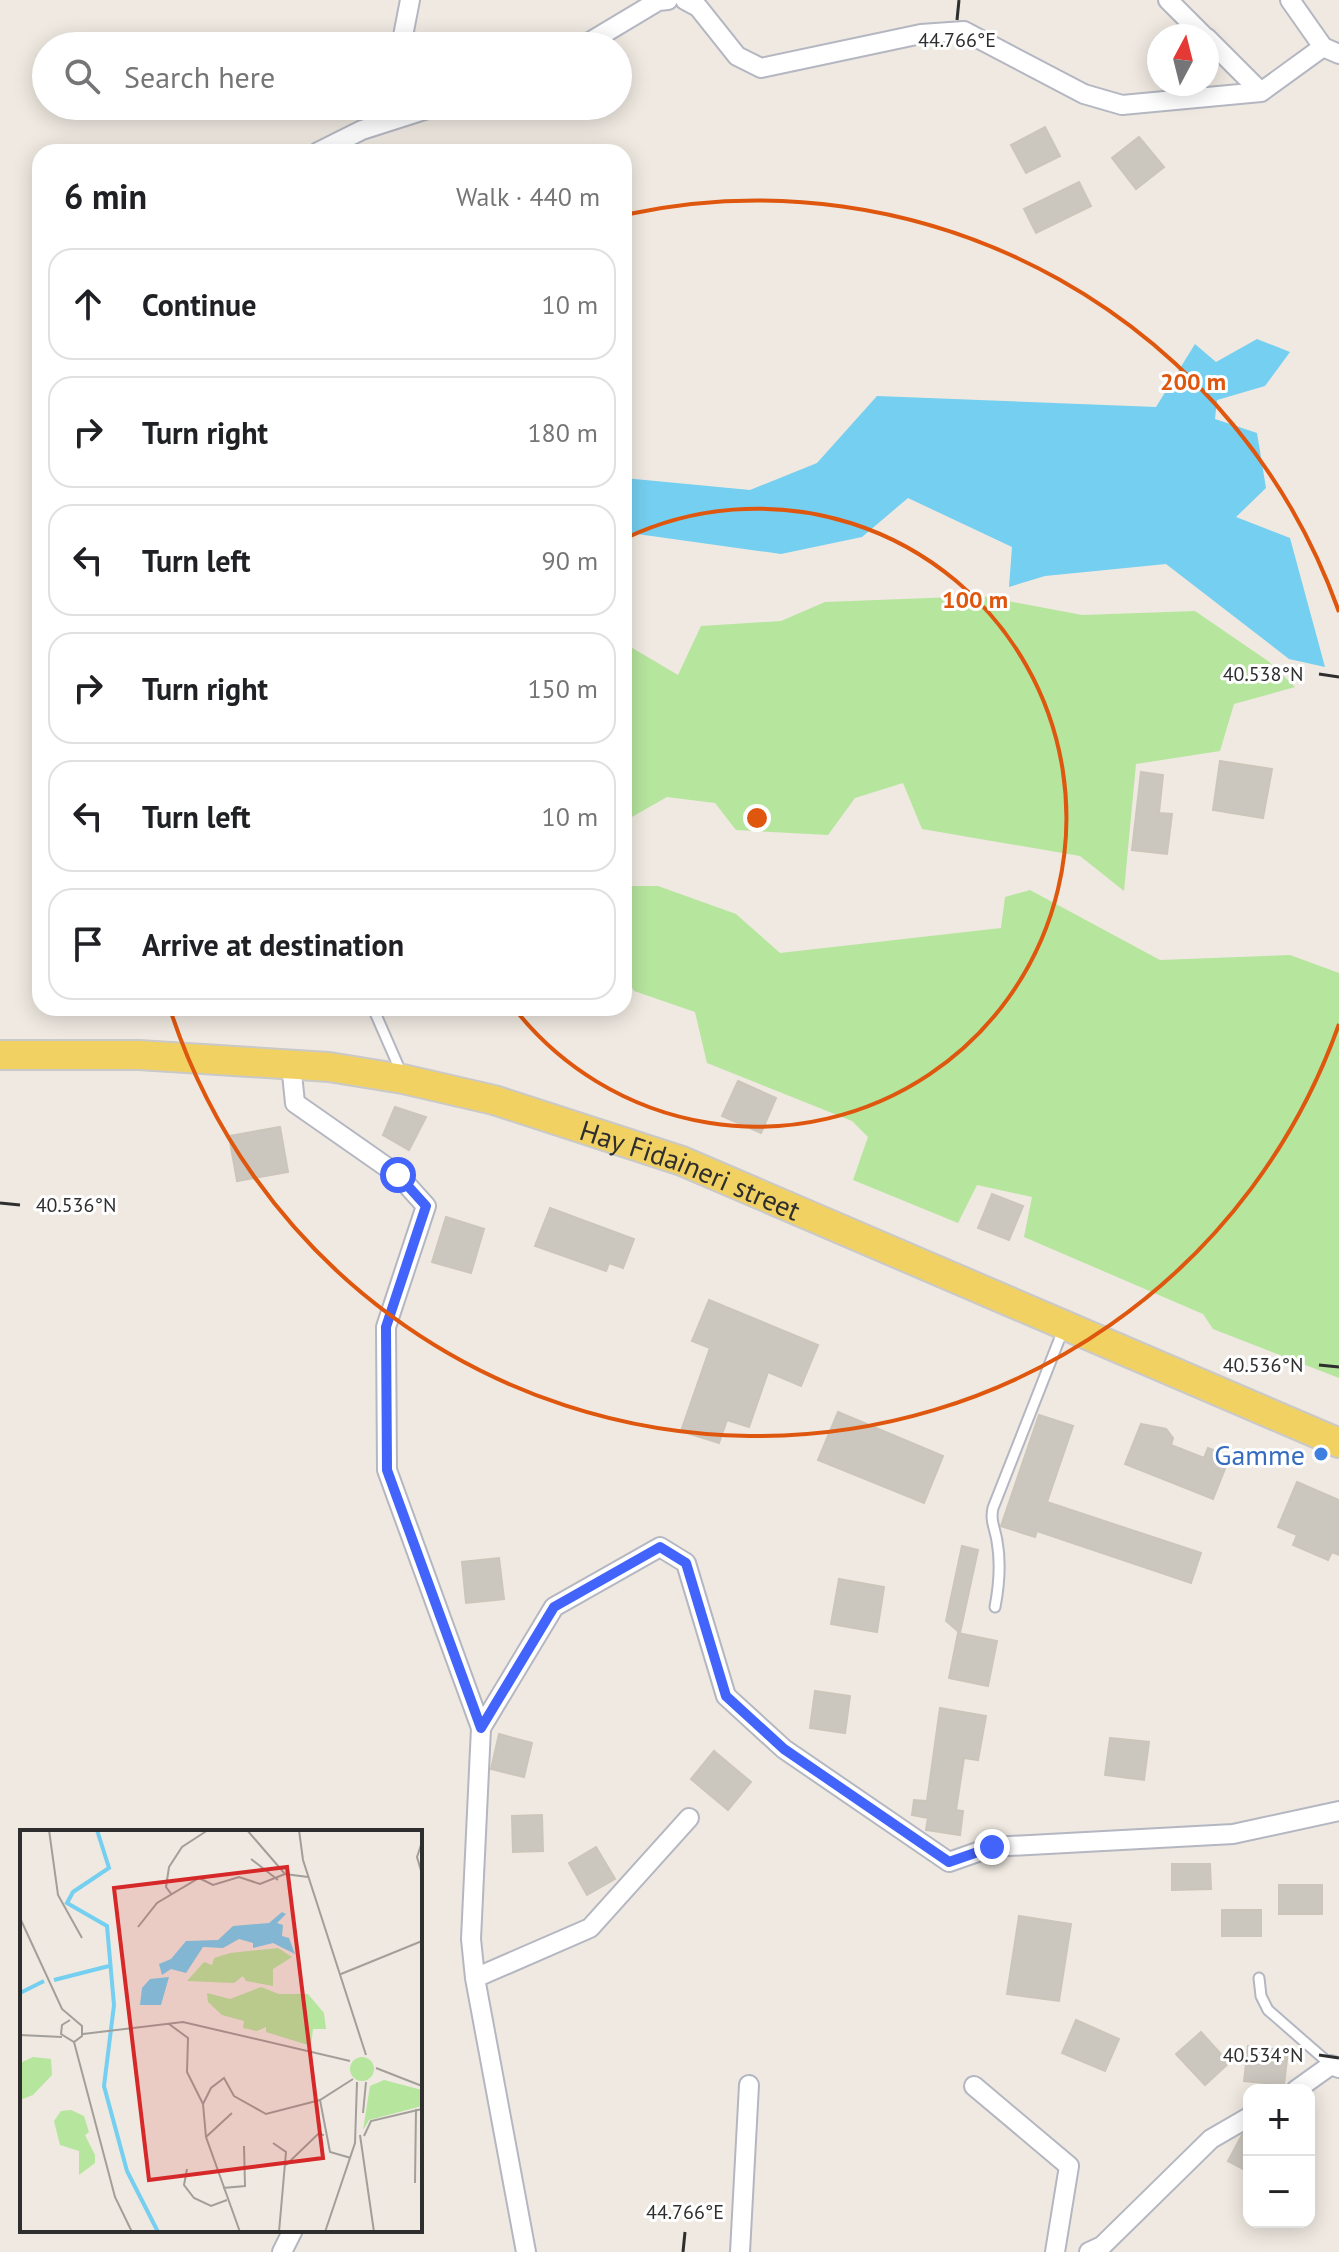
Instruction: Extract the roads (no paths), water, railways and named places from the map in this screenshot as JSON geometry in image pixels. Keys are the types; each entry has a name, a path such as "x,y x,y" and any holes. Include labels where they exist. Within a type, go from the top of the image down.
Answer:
{"main road":[{"name":"Hay Fidaineri street","path":"0,1055 139,1055 291,1064 403,1079 494,1100 682,1161 1339,1443"}],"street":[{"path":"404,32 410,0"},
{"path":"606,32 658,1 668,0"},
{"path":"685,0 698,7 737,56 761,68 921,34 964,31 1084,94 1122,105 1261,92 1331,51 1290,0"},
{"path":"1168,0 1193,24"},
{"path":"1219,50 1261,92"},
{"path":"334,144 362,130 393,120"},
{"path":"291,1064 295,1103 398,1175 426,1206 386,1327 387,1470 481,1728 471,1939 475,1978 526,2252"},
{"path":"481,1728 554,1607 660,1547 686,1563 726,1696 784,1749 949,1862 992,1847 1233,1834 1339,1811"},
{"path":"475,1978 590,1928 689,1818"},
{"path":"1306,2084 1335,2067"},
{"path":"740,2252 749,2085"},
{"path":"974,2086 1069,2166 1055,2252"},
{"path":"1089,2252 1102,2246 1211,2139 1243,2120"},
{"path":"282,2252 292,2232"}],"lane":[{"path":"376,1016 403,1079"},
{"path":"995,1607 999,1583 997,1540 991,1519 993,1508 1064,1327"},
{"path":"1259,1978 1261,1996 1268,2010 1335,2067"}],"water":[{"path":"1257,339 1290,352 1265,386 1217,400 1215,419 1257,433 1266,488 1236,517 1290,538 1325,667 1289,659 1166,564 1045,576 1009,587 1012,547 908,498 862,537 781,554 632,533 632,479 750,490 817,463 877,396 1156,407 1195,344 1216,362"}],"place":[{"name":"Gamme","path":"1321,1454"}]}
